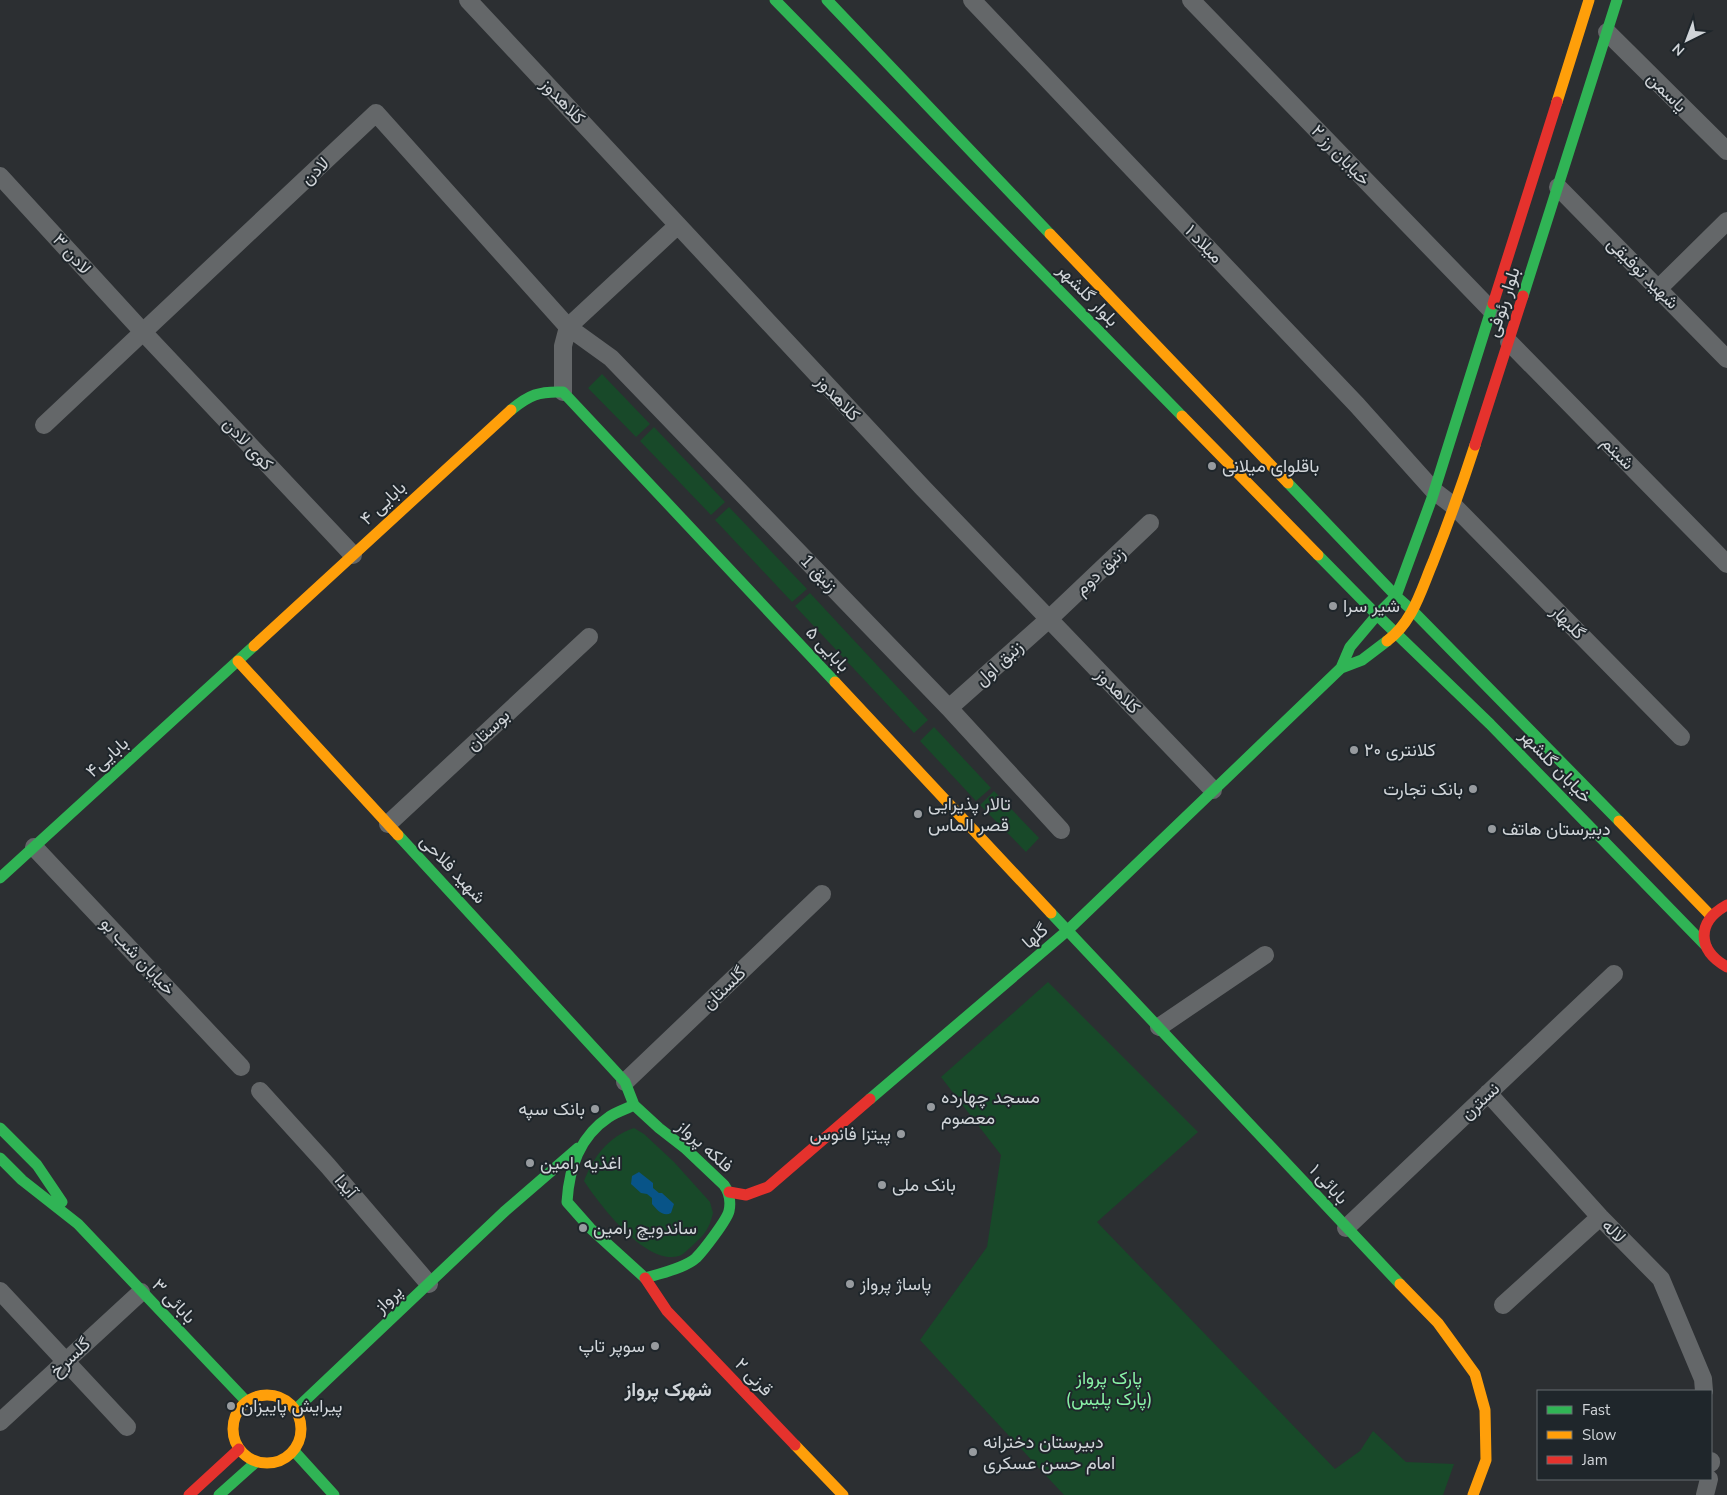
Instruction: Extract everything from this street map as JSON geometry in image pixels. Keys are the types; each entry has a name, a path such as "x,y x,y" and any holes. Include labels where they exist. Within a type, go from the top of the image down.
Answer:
{"main road":[{"name":"بلوار گلشهر","path":"775,0 1377,615"},
{"name":"بلوار گلشهر","path":"827,0 1396,596"},
{"name":"بلوار رئوفی","path":"1396,596 1434,491 1589,0"},
{"name":"بلوار رئوفی","path":"1341,668 1362,660 1397,634 1413,611 1455,508 1617,0"},
{"name":"بابایی ۴","path":"238,662 502,417 526,398 547,391 563,392"},
{"name":"۵ بابایی","path":"563,392 1068,930"},
{"path":"1341,668 1350,647 1396,596"},
{"name":"خیابان گلشهر","path":"1396,596 1413,611 1710,916"},
{"name":"خیابان گلشهر","path":"1377,615 1490,724 1706,946 1711,956 1719,963 1727,966"},
{"name":"شهید فلاحی","path":"238,662 625,1082 634,1105"},
{"name":"بابایی۴","path":"0,878 238,662"},
{"name":"گلها","path":"729,1192 746,1194 768,1187 1068,930 1341,668"},
{"path":"1706,946 1704,936 1710,916 1718,908 1727,905"},
{"name":"بابائی ۱","path":"1068,930 1346,1228 1438,1323 1475,1374 1485,1410 1486,1460 1473,1495"},
{"path":"634,1105 609,1117 592,1132 575,1156 562,1201 645,1278"},
{"name":"فلکه پرواز","path":"634,1105 686,1149 729,1192 729,1211 716,1234 695,1259 667,1272 645,1278"},
{"name":"بابائی ۳","path":"0,1128 37,1165 78,1224 247,1402"},
{"name":"پرواز","path":"295,1410 504,1212 584,1144"},
{"name":"بابائی ۳","path":"0,1158 22,1180 78,1224"},
{"name":"پرواز","path":"504,1212 539,1198"},
{"name":"قرنی ۲","path":"645,1278 667,1311 843,1495"},
{"path":"272,1396 287,1402 295,1410 300,1420 299,1442 294,1451 286,1458 266,1464 246,1457 239,1449 234,1440 232,1430 234,1419 239,1409 247,1402 256,1397 272,1396"},
{"path":"189,1495 239,1449"},
{"path":"294,1451 334,1495"},
{"path":"219,1495 256,1462"}],"street":[{"name":"کلاهدوز","path":"468,0 923,488 1214,790"},
{"name":"میلاد ۱","path":"972,0 1358,405 1434,491 1455,508"},
{"name":"خیابان رز ۲","path":"1191,0 1491,310"},
{"name":"یاسمن","path":"1607,32 1727,151"},
{"name":"لادن","path":"44,425 376,113 568,327"},
{"name":"لادن ۳","path":"0,176 143,332"},
{"name":"شهید توفیقی","path":"1558,187 1727,359"},
{"path":"1658,289 1727,221"},
{"path":"563,392 563,346 568,327 678,225"},
{"name":"زنبق 1","path":"568,327 611,358 949,708 1061,830"},
{"name":"کوی لادن","path":"143,332 353,555"},
{"name":"شبنم","path":"1509,342 1727,564"},
{"name":"گلبهار","path":"1455,508 1681,737"},
{"name":"زنبق دوم","path":"1049,619 1150,523"},
{"name":"زنبق اول","path":"949,708 1049,619"},
{"name":"بوستان","path":"388,824 589,636"},
{"name":"خیابان شب بو","path":"34,847 241,1067"},
{"name":"گلستان","path":"625,1082 822,894"},
{"path":"1159,1027 1265,955"},
{"name":"نسترن","path":"1346,1228 1614,974"},
{"name":"آیدا","path":"260,1091 328,1166 429,1284"},
{"name":"لاله","path":"1488,1093 1600,1217 1661,1280 1703,1379 1704,1390"},
{"path":"1503,1305 1600,1217"},
{"path":"0,1291 127,1427"},
{"name":"گلسرخ","path":"0,1422 141,1292"},
{"path":"1705,1495 1709,1480"}],"green space":[{"path":"602,374 650,424 636,437 588,388"},
{"path":"654,427 725,502 711,515 640,441"},
{"path":"729,507 807,589 792,602 715,520"},
{"path":"810,593 928,720 914,733 795,606"},
{"path":"934,727 991,788 976,801 920,741"},
{"path":"994,791 1039,838 1026,852 980,805"},
{"name":"پارک پرواز (پارک پلیس)","path":"1048,982 1198,1132 1097,1222 1335,1469 1360,1451 1373,1431 1406,1462 1454,1464 1443,1495 1064,1495 920,1340 987,1247 1001,1155 941,1077"},
{"path":"634,1128 644,1134 674,1162 710,1202 713,1213 708,1228 696,1243 679,1256 666,1257 652,1252 639,1243 612,1218 584,1181 592,1163 603,1148 609,1142"}],"water":[{"path":"639,1172 653,1183 653,1188 674,1204 671,1213 665,1214 660,1212 652,1204 652,1198 647,1194 641,1193 631,1184 632,1176"}],"traffic: fast":[{"path":"775,0 1182,416"},
{"path":"827,0 1050,234"},
{"path":"1523,296 1617,0"},
{"path":"1341,668 1350,647 1396,596 1432,498 1493,304"},
{"path":"511,410 535,395 547,392 563,392 835,682"},
{"path":"1288,483 1396,596 1413,611 1619,821"},
{"path":"1318,555 1490,724 1706,946"},
{"path":"870,1099 1068,930 1341,668 1362,660 1387,641"},
{"path":"0,878 254,646"},
{"path":"398,835 625,1082 634,1105"},
{"path":"1051,913 1400,1284"},
{"path":"634,1105 686,1149 724,1185 730,1201 729,1211 724,1221 696,1258 679,1268 645,1278 590,1228 567,1202 573,1165 583,1144 590,1134 609,1117 634,1105"},
{"path":"0,1128 37,1165 62,1202"},
{"path":"295,1410 504,1212 578,1148"},
{"path":"0,1158 22,1180 78,1224 247,1402"},
{"path":"294,1451 334,1495"},
{"path":"219,1495 256,1462"}],"traffic: slow":[{"path":"1557,102 1589,0"},
{"path":"1050,234 1288,483"},
{"path":"254,646 511,410"},
{"path":"1182,416 1318,555"},
{"path":"1387,641 1403,625 1420,594 1475,445"},
{"path":"238,661 398,835"},
{"path":"835,682 1051,913"},
{"path":"1619,821 1711,916"},
{"path":"1400,1284 1438,1323 1475,1374 1485,1410 1486,1460 1473,1495"},
{"path":"267,1395 280,1398 291,1405 298,1416 301,1429 298,1442 291,1453 280,1460 267,1463 254,1460 243,1453 236,1442 233,1429 236,1416 243,1405 254,1398 267,1395"},
{"path":"795,1445 843,1495"}],"traffic: jam":[{"path":"1493,304 1557,102"},
{"path":"1475,445 1523,296"},
{"path":"1727,905 1710,919 1705,928 1704,936 1710,953 1727,967"},
{"path":"729,1192 746,1195 768,1187 870,1099"},
{"path":"645,1278 667,1311 795,1445"},
{"path":"189,1495 239,1449"}],"place":[{"name":"باقلوای میلانی","path":"1212,466"},
{"name":"شیر سرا","path":"1333,606"},
{"name":"کلانتری ۲۰","path":"1354,750"},
{"name":"بانک تجارت","path":"1473,789"},
{"name":"تالار پذیرایی قصر الماس","path":"918,814"},
{"name":"دبیرستان هاتف","path":"1492,829"},
{"name":"مسجد چهارده معصوم","path":"931,1107"},
{"name":"بانک سپه","path":"595,1109"},
{"name":"پیتزا فانوس","path":"901,1134"},
{"name":"اغذیه رامین","path":"530,1163"},
{"name":"بانک ملی","path":"882,1185"},
{"name":"ساندویچ رامین","path":"583,1228"},
{"name":"پاساژ پرواز","path":"850,1284"},
{"name":"سوپر تاپ","path":"655,1346"},
{"name":"پیرایش پاییزان","path":"231,1406"},
{"name":"دبیرستان دخترانه امام حسن عسکری","path":"973,1452"}],"district":[{"name":"شهرک پرواز","path":"668,1390"}]}
